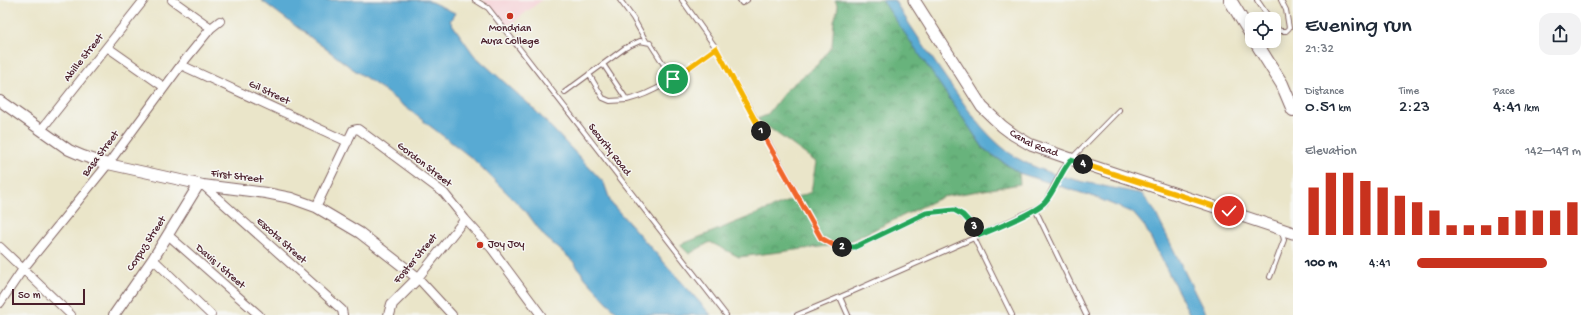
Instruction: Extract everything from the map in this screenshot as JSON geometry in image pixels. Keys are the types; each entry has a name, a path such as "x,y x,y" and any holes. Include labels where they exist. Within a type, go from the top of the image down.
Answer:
{"main road":[{"name":"Canal Road","path":"914,0 972,94 990,116 1022,140 1071,160 1289,231"},
{"path":"1230,0 1245,25"},
{"path":"1259,48 1282,84 1293,110"}],"street":[{"name":"Abille Street","path":"41,130 144,0"},
{"path":"172,0 211,28"},
{"name":"Basa Street","path":"0,302 23,269 108,164 181,64 211,28 220,21"},
{"path":"107,47 164,87"},
{"name":"Gil Street","path":"181,64 348,142"},
{"name":"First Street","path":"0,101 69,150 108,164 201,185 266,193 291,198 316,206 360,233 418,278 452,315"},
{"name":"Gordon Street","path":"316,206 353,130 358,129 444,192 465,219 492,249 541,315"},
{"name":"Corpuz Street","path":"114,315 153,259 201,185"},
{"name":"Escota Street","path":"201,185 342,310 343,315"},
{"name":"Foster Street","path":"389,315 392,304 418,278 465,219"},
{"name":"Davis I Street","path":"168,235 259,315"},
{"path":"0,247 71,315"},
{"path":"153,259 211,315"}],"lane":[{"name":"Security Road","path":"475,0 488,8 726,315"},
{"path":"620,0 633,18 646,41 650,43 673,79"},
{"path":"682,0 716,48 821,238 837,247 855,247 926,213 954,210 971,222 980,235"},
{"path":"740,0 742,3 747,0"},
{"path":"1258,0 1266,12"},
{"path":"1281,0 1286,10 1289,28 1286,31 1281,31"},
{"path":"565,92 625,48 640,41 646,41"},
{"path":"589,74 603,98 610,101 627,100 650,93 673,79 716,48"},
{"path":"603,64 627,100"},
{"path":"797,315 974,238 1045,203 1063,169 1119,110"},
{"path":"1035,209 1086,315"},
{"path":"1270,277 1289,231"},
{"path":"974,238 1012,315"},
{"path":"840,296 848,315"}],"shaded area":[{"name":"Mondrian Aura College","path":"482,0 542,0 507,27 489,5"}],"green space":[{"path":"835,0 883,0 984,149 1019,173 1020,184 942,197 844,244 739,257 710,242 689,254 680,245 811,192 816,162 757,119 767,115 787,89 817,65 832,46 834,22 838,7"}],"water":[{"path":"261,0 427,0 455,13 450,21 474,55 531,106 604,183 611,203 711,315 619,315 586,279 572,260 544,236 527,213 473,159 378,86 350,67"},
{"path":"882,0 894,0 970,112 991,137 1008,152 1031,165 1046,171 1094,184 1142,194 1154,210 1206,315 1190,315 1145,227 1133,213 1097,198 1019,173 984,149"}],"place":[{"name":"Mondrian Aura College","path":"510,16"},
{"name":"Joy Joy","path":"480,245"}],"route":[{"path":"673,79 716,48 821,238 837,247 855,247 926,213 941,211 954,210 963,215 971,222 980,235 1045,203 1063,169 1071,160 1229,211"}]}
